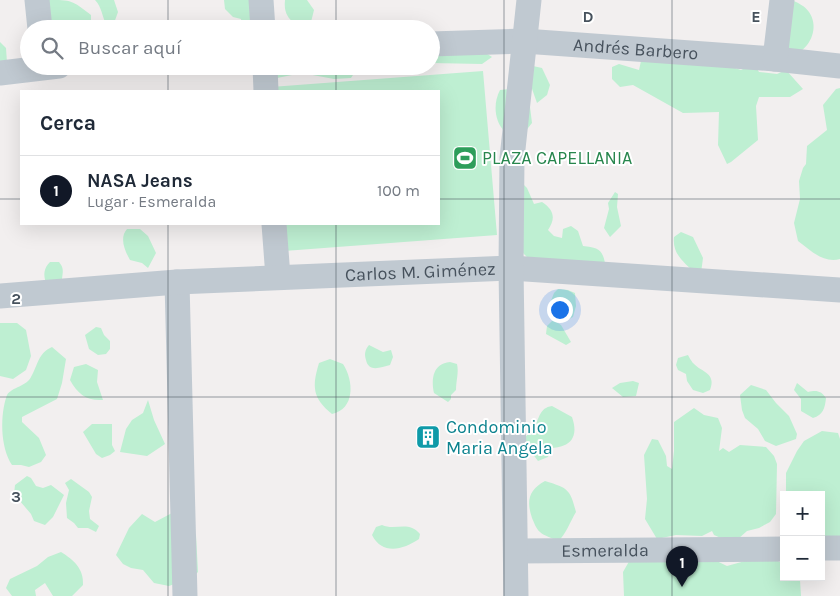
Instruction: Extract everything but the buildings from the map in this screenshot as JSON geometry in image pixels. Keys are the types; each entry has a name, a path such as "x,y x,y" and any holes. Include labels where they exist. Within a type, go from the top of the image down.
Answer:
{"street":[{"path":"37,0 39,20"},
{"path":"261,0 262,20"},
{"path":"516,596 511,268 512,158 528,0"},
{"path":"775,59 782,0"},
{"name":"Andrés Barbero","path":"440,44 524,41 775,59 840,66"},
{"path":"0,73 20,71"},
{"path":"265,75 266,90"},
{"path":"274,225 278,277"},
{"name":"Carlos M. Giménez","path":"0,296 177,282 511,268 840,290"},
{"path":"177,282 184,596"},
{"path":"825,548 840,548"},
{"name":"Esmeralda","path":"516,551 780,549"}],"green space":[{"path":"47,0 71,2 91,15 91,20 43,20"},
{"path":"95,0 114,0 118,12 115,20 105,20"},
{"path":"224,0 253,0 265,20 241,20 233,17 225,9"},
{"path":"285,0 307,0 314,10 312,20 290,20"},
{"path":"792,0 807,10 813,22 814,28 809,43 801,51 790,50 783,46"},
{"path":"0,42 6,48 7,63 0,68"},
{"path":"484,52 492,57 482,64 440,63 440,53"},
{"path":"641,61 723,64 741,70 749,66 756,67 759,72 777,74 786,70 803,89 790,97 759,97 756,106 758,140 727,164 718,145 719,112 683,113 633,85 620,87 612,79 612,67 619,64 639,70"},
{"path":"533,66 542,68 550,85 547,95 537,103 531,86"},
{"name":"PLAZA CAPELLANIA","path":"483,71 497,235 284,251 282,225 440,225 440,90 271,90 271,87"},
{"path":"273,75 292,75 272,79"},
{"path":"313,75 353,75 351,78 334,79"},
{"path":"840,88 840,259 828,260 812,252 798,241 794,223 800,199 799,181 806,164 807,146 827,130 823,105 836,89"},
{"path":"510,89 530,107 532,123 520,138 505,132 501,128 497,117 496,100 500,90"},
{"path":"523,184 527,188 534,204 542,202 551,211 553,218 548,230 554,236 562,238 563,229 571,226 578,231 583,246 598,250 602,254 605,263 533,263 523,253"},
{"path":"615,192 618,194 617,207 621,226 610,237 604,228 609,209 608,203"},
{"path":"127,229 140,229 148,236 156,253 148,268 142,263 130,260 123,240"},
{"path":"681,232 693,237 703,258 701,273 695,273 677,253 674,237"},
{"path":"50,262 59,262 61,264 63,270 62,279 46,283 45,271"},
{"path":"558,289 575,293 576,306 573,317 567,320 560,319 549,306 554,293"},
{"path":"553,320 561,325 571,342 566,345 546,334 547,326"},
{"path":"0,323 17,323 26,330 31,356 26,370 13,379 0,376"},
{"path":"96,327 101,328 104,335 110,341 110,349 106,354 98,355 89,349 85,335"},
{"path":"369,345 383,352 391,350 393,357 390,365 376,368 370,367 365,356"},
{"path":"52,347 66,359 57,399 22,417 22,422 39,438 46,455 41,462 29,467 12,465 5,449 2,430 3,411 7,395 29,380 41,356"},
{"path":"688,355 696,366 710,376 712,384 710,390 703,393 693,390 687,381 686,374 678,370 676,365 678,358"},
{"path":"330,359 343,364 347,371 350,386 350,393 345,406 340,411 332,414 321,403 315,391 315,378 319,363"},
{"path":"450,362 457,364 458,374 456,390 448,402 434,393 433,377 440,366"},
{"path":"86,364 98,370 97,382 103,400 83,396 70,380 74,367"},
{"path":"633,381 639,383 636,396 623,397 612,388 620,383"},
{"path":"797,383 808,392 819,392 826,398 824,408 819,415 813,418 801,411 801,399 794,390"},
{"path":"751,385 766,390 789,416 797,434 796,439 776,446 765,441 758,429 745,418 740,395"},
{"path":"148,400 154,420 165,444 147,456 120,452 126,429 132,420 143,413"},
{"path":"552,406 572,417 574,435 572,440 564,446 551,448 548,457 538,461 523,441 534,427 542,411"},
{"path":"694,408 704,415 718,418 722,428 719,451 723,448 729,452 740,445 766,447 774,456 777,464 776,514 770,522 759,528 747,531 738,539 730,542 714,535 712,531 702,536 676,535 657,539 645,519 647,499 644,455 652,439 658,440 666,456 667,466 672,469 674,422"},
{"path":"92,424 112,424 112,445 115,451 110,455 102,458 96,454 83,432"},
{"path":"822,431 838,433 840,439 840,540 825,539 825,491 786,491 786,473 804,441"},
{"path":"27,476 31,478 36,486 43,488 51,485 64,495 53,517 45,525 34,521 31,514 14,494 15,485"},
{"path":"71,479 89,492 92,497 89,511 90,519 99,526 96,532 88,528 78,528 67,518 66,503 69,490 65,483"},
{"path":"545,481 567,490 572,498 576,512 558,541 539,531 530,512 530,496 535,488"},
{"path":"172,513 188,522 196,535 198,572 189,581 169,586 154,583 143,570 131,568 123,564 116,555 129,528 142,514 155,522"},
{"path":"382,525 411,528 420,534 419,539 400,548 393,549 381,546 372,535 376,527"},
{"path":"61,552 74,562 82,574 83,585 72,596 53,596 45,583 35,590 36,596 12,596 6,588 10,579 37,566 48,557"},
{"path":"698,552 727,566 749,560 770,559 780,562 780,581 800,581 801,596 624,596 623,572 631,558"}],"place":[{"name":"PLAZA CAPELLANIA","path":"465,158"},
{"name":"Condominio Maria Angela","path":"428,437"},
{"name":"NASA Jeans","path":"682,587"}]}
